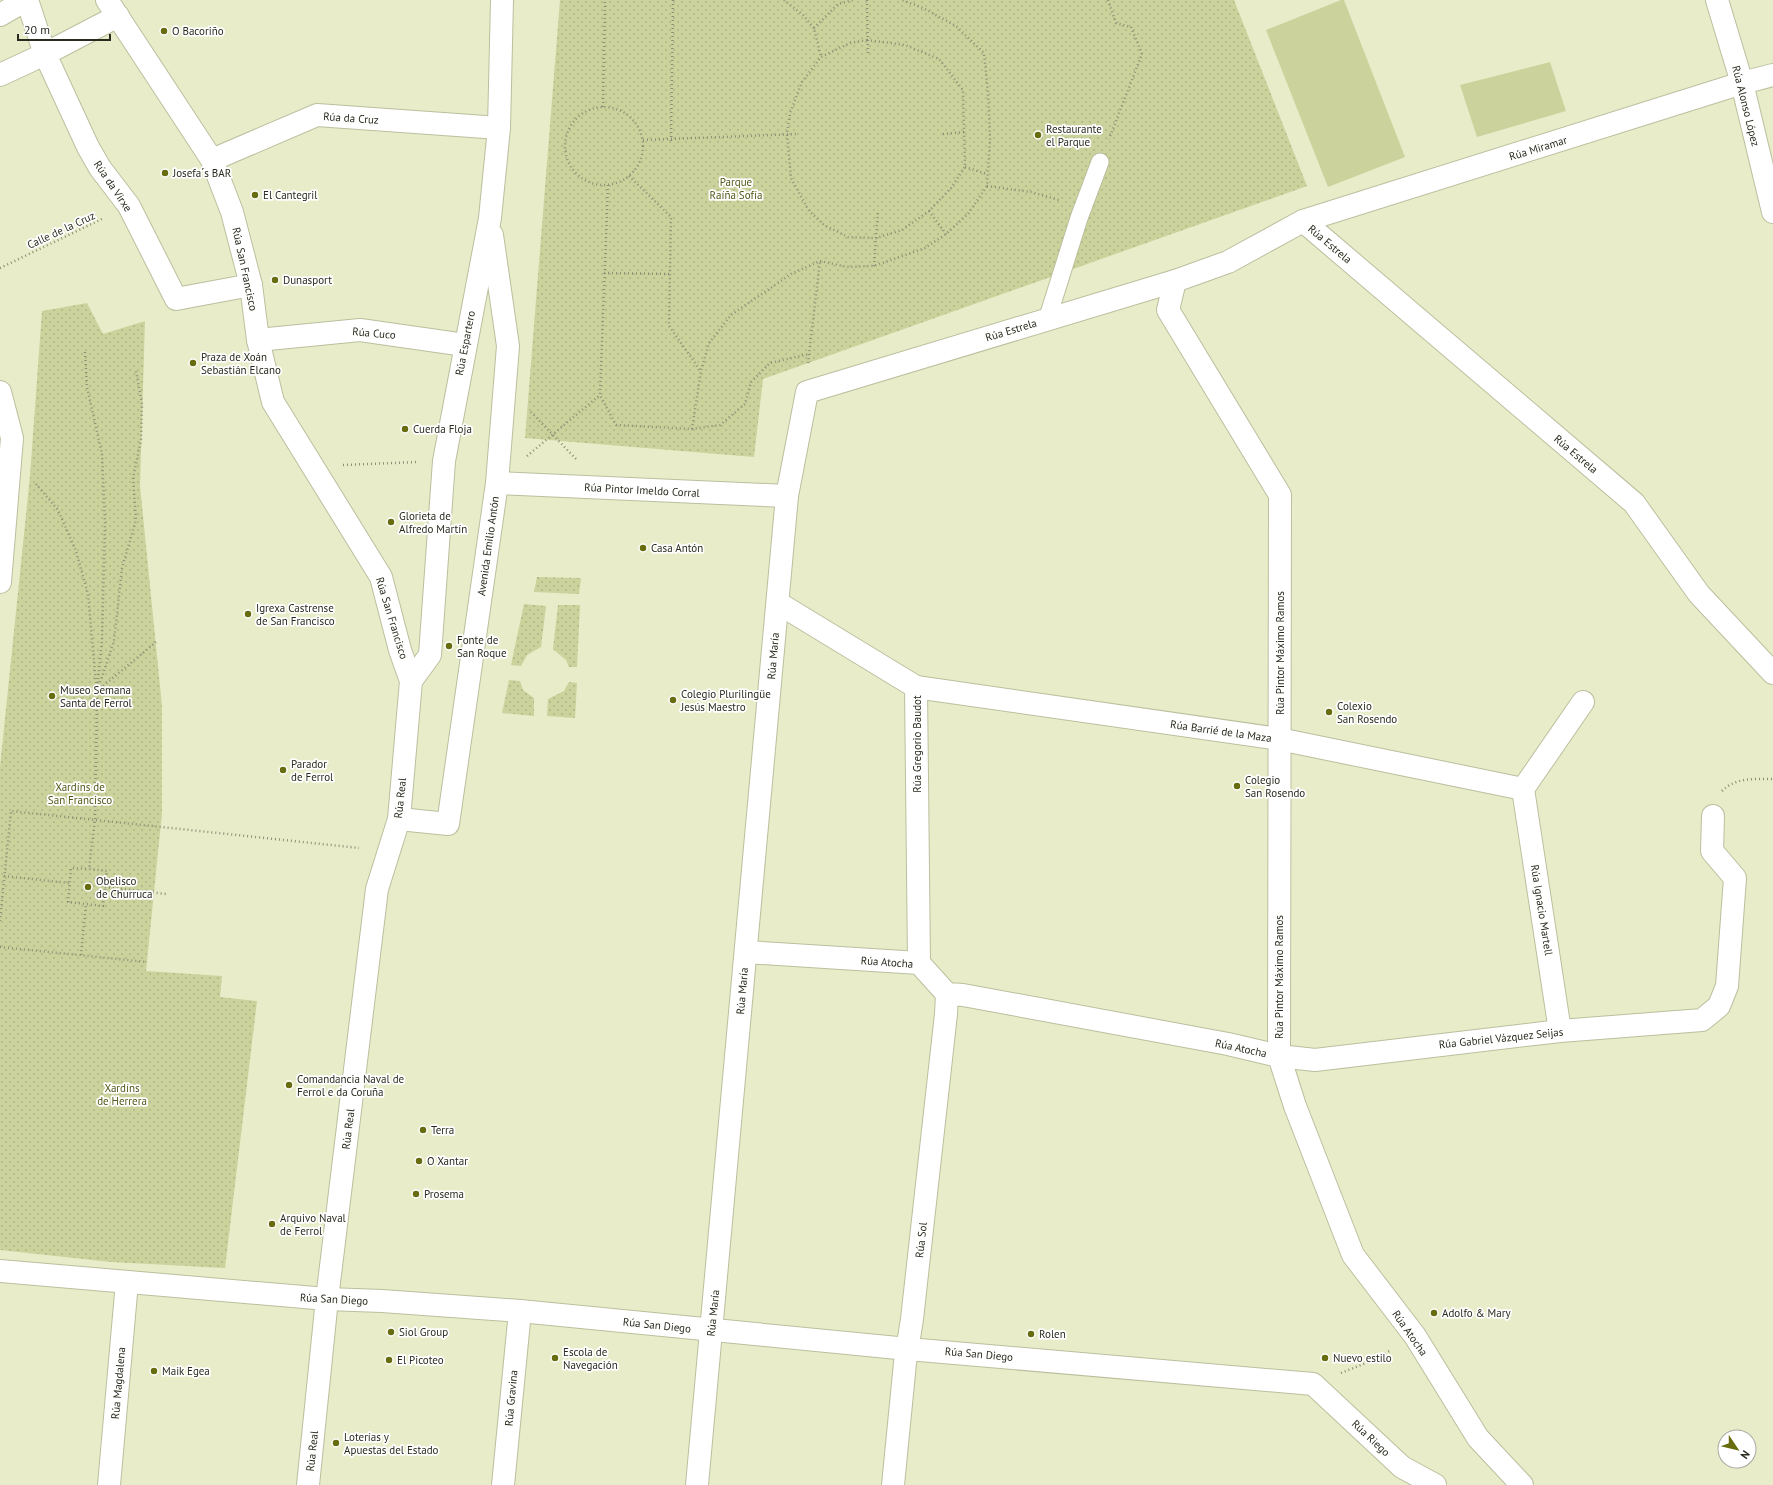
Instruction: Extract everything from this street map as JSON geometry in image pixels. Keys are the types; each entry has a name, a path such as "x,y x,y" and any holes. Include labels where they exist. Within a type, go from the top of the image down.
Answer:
{"street":[{"path":"0,14 26,0"},
{"name":"Rúa da Virxe","path":"26,0 45,54 88,147 100,168 129,206 176,300 251,286"},
{"name":"Rúa Espartero","path":"411,680 430,656 444,462 490,218 499,128 502,0"},
{"name":"Rúa Alonso López","path":"1717,0 1742,83 1773,212"},
{"path":"0,75 45,54 113,8"},
{"name":"Rúa San Francisco","path":"113,8 212,160 232,212 251,286 258,340 273,402 311,466 381,577 400,650 411,680"},
{"name":"Rúa Miramar","path":"1303,221 1742,83 1773,75"},
{"name":"Rúa da Cruz","path":"212,160 317,115 499,128"},
{"name":"Avenida Emilio Antón","path":"399,819 448,824 497,483 508,346 490,218"},
{"name":"Rúa Estrela","path":"807,392 1174,281 1228,262 1303,221 1634,503 1699,594 1773,673"},
{"name":"Rúa Pintor Máximo Ramos","path":"1174,281 1168,310 1280,495 1279,1056"},
{"name":"Rúa Cuco","path":"258,340 360,330 465,345"},
{"path":"0,392 12,438 0,582"},
{"path":"787,496 807,392"},
{"name":"Rúa Pintor Imeldo Corral","path":"497,483 787,496"},
{"name":"Rúa María","path":"697,1485 787,496"},
{"name":"Rúa Gregorio Baudot","path":"778,603 916,688 919,963"},
{"name":"Rúa Real","path":"308,1485 327,1299 377,889 399,819 411,680"},
{"name":"Rúa Barrié de la Maza","path":"916,688 1279,739 1523,789"},
{"path":"1523,789 1583,702"},
{"name":"Rúa Ignacio Martell","path":"1523,789 1560,1031"},
{"name":"Rúa Gabriel Vázquez Seijas","path":"1279,1056 1315,1060 1560,1031 1702,1020 1718,1006 1727,986 1735,878 1712,850 1713,816"},
{"name":"Rúa Atocha","path":"746,952 919,963 947,994 963,995 1220,1043 1279,1056 1295,1106 1352,1255 1415,1336 1478,1438 1522,1485"},
{"name":"Rúa Sol","path":"893,1485 905,1363 908,1349 947,994"},
{"name":"Rúa San Diego","path":"0,1271 327,1299 382,1301 520,1311 908,1349 1313,1384"},
{"name":"Rúa Magdalena","path":"109,1485 127,1282"},
{"name":"Rúa Gravina","path":"503,1485 520,1311"},
{"name":"Rúa Riego","path":"1313,1384 1402,1467 1435,1485"}],"lane":[{"path":"1047,320 1079,218 1100,162"}],"path":[{"path":"603,107 605,0"},
{"path":"671,141 673,0"},
{"path":"784,0 803,16 814,28 821,57"},
{"path":"814,28 838,4 853,0"},
{"path":"867,0 868,56"},
{"path":"692,429 701,371 709,343 731,315 792,274 820,261 847,267 874,266 926,248 946,234 968,214 987,186 990,139 988,92 984,53 956,26 923,8 902,0"},
{"path":"1100,162 1142,54 1131,27 1116,23 1108,0"},
{"path":"867,40 905,45 939,59 963,90 965,132 965,167 951,188 929,211 902,230 876,238 848,237 824,225 809,211 791,178 788,134 790,113 802,82 821,57 850,43 867,40"},
{"path":"603,107 612,107 624,112 638,126 643,140 643,154 638,166 630,176 621,182 608,185 599,185 586,181 579,176 570,165 566,155 566,139 571,125 581,114 589,110 603,107"},
{"path":"943,134 965,132"},
{"path":"643,140 671,141 797,134"},
{"path":"965,167 988,174"},
{"path":"630,176 671,217 669,326 701,371"},
{"path":"608,185 600,395 616,424 692,429 720,425 745,404 751,382 770,363 809,354"},
{"path":"987,186 1031,192 1059,200 1079,218"},
{"name":"Calle de la Cruz","path":"0,268 129,206"},
{"path":"874,266 878,210"},
{"path":"929,211 946,234"},
{"path":"807,392 809,354 820,261"},
{"path":"604,273 670,274"},
{"path":"85,352 88,387 102,454 105,524 102,640 97,691 95,819 89,869"},
{"path":"97,691 114,641 122,568 136,520 133,478 141,440 142,404 136,371"},
{"path":"505,385 603,488"},
{"path":"552,434 600,395"},
{"path":"311,466 444,462"},
{"path":"34,482 58,510 76,551 88,594 97,691"},
{"path":"97,691 156,642"},
{"path":"1713,816 1715,798 1730,783 1751,778 1773,779"},
{"path":"0,921 11,811 359,848"},
{"path":"71,868 107,871 103,906 68,902 69,883 71,868"},
{"path":"4,876 69,883"},
{"path":"105,888 166,894"},
{"path":"81,955 86,904"},
{"path":"0,947 147,962"},
{"path":"1313,1384 1376,1359 1396,1346"}],"green space":[{"name":"Parque Raíña Sofía","path":"560,0 1234,0 1307,186 763,379 754,457 525,438"},
{"path":"1344,0 1405,157 1328,187 1266,30"},
{"path":"1550,62 1566,111 1477,137 1460,85"},
{"path":"87,303 103,334 145,321 140,486 162,706 162,813 146,971 222,976 220,997 257,1001 225,1268 111,1262 0,1250 0,767 30,476 42,311"},
{"path":"537,577 581,578 579,594 534,592"},
{"path":"524,604 546,606 541,647 527,655 521,666 511,665"},
{"path":"558,605 580,605 577,667 569,667 566,660 553,649"},
{"path":"509,680 520,681 523,690 534,698 534,716 502,713"},
{"path":"569,682 577,683 575,718 547,716 548,699 564,691"}],"place":[{"name":"O Bacoriño","path":"164,31"},
{"name":"Restaurante el Parque","path":"1038,135"},
{"name":"Josefa´s BAR","path":"165,173"},
{"name":"El Cantegril","path":"255,195"},
{"name":"Dunasport","path":"275,280"},
{"name":"Praza de Xoán Sebastián Elcano","path":"193,363"},
{"name":"Cuerda Floja","path":"405,429"},
{"name":"Glorieta de Alfredo Martín","path":"391,522"},
{"name":"Casa Antón","path":"643,548"},
{"name":"Igrexa Castrense de San Francisco","path":"248,614"},
{"name":"Fonte de San Roque","path":"449,646"},
{"name":"Museo Semana Santa de Ferrol","path":"52,696"},
{"name":"Colegio Plurilingüe Jesús Maestro","path":"673,700"},
{"name":"Colexio San Rosendo","path":"1329,712"},
{"name":"Parador de Ferrol","path":"283,770"},
{"name":"Colegio San Rosendo","path":"1237,786"},
{"name":"Obelisco de Churruca","path":"88,887"},
{"name":"Comandancia Naval de Ferrol e da Coruña","path":"289,1085"},
{"name":"Terra","path":"423,1130"},
{"name":"O Xantar","path":"419,1161"},
{"name":"Prosema","path":"416,1194"},
{"name":"Arquivo Naval de Ferrol","path":"272,1224"},
{"name":"Adolfo & Mary","path":"1434,1313"},
{"name":"Siol Group","path":"391,1332"},
{"name":"Rolen","path":"1031,1334"},
{"name":"Escola de Navegación","path":"555,1358"},
{"name":"Nuevo estilo","path":"1325,1358"},
{"name":"El Picoteo","path":"389,1360"},
{"name":"Maik Egea","path":"154,1371"},
{"name":"Loterías y Apuestas del Estado","path":"336,1443"}],"park label":[{"name":"Xardíns de San Francisco","path":"80,793"},
{"name":"Xardíns de Herrera","path":"122,1094"}]}
